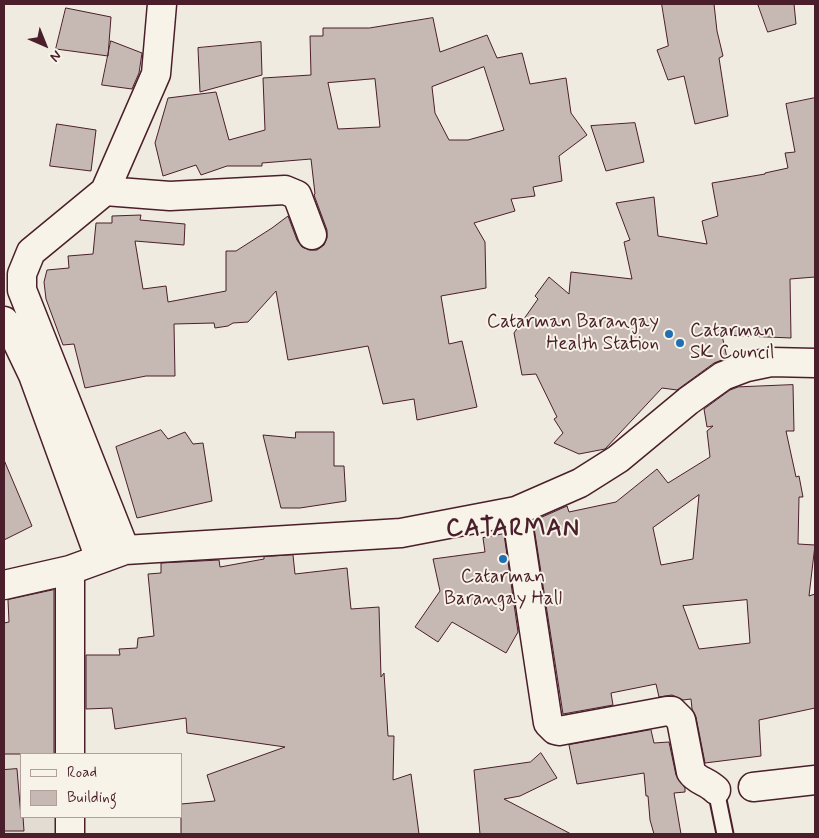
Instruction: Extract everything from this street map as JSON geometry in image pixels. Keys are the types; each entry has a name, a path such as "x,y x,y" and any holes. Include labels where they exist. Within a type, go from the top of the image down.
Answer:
{"street":[{"path":"125,550 22,290 22,274 31,252 104,191 156,74 162,4"},
{"path":"104,191 170,196 285,190 297,195 312,235"},
{"path":"4,321 11,329 33,375 100,559"},
{"path":"4,585 70,570 125,550 401,533 516,511 580,483 618,459 688,401 723,376 747,367 770,362 815,363"},
{"path":"516,511 550,727 559,731 672,711 681,720 690,772 710,784 716,790"},
{"path":"70,570 70,753"},
{"path":"753,787 815,780"},
{"path":"70,818 70,834"}],"lane":[{"path":"716,790 725,834"}],"shaded area":[{"path":"67,679 65,753 20,753 20,818 63,818 63,834 4,834 4,686"}],"building":[{"path":"662,4 714,4 717,31 723,56 719,58 728,116 695,124 684,76 668,80 657,50 668,46"},
{"path":"758,4 794,4 796,24 768,32"},
{"path":"66,8 111,17 108,56 56,49"},
{"path":"433,18 440,52 487,35 497,58 522,53 530,84 566,78 571,113 587,135 559,156 562,181 533,187 535,196 511,199 515,211 474,223 485,242 486,288 441,296 449,344 462,341 477,407 417,420 414,399 383,404 368,346 288,360 276,291 248,322 233,323 228,326 215,328 214,323 174,324 175,376 146,376 85,388 74,344 63,345 46,299 44,282 47,270 69,268 68,256 93,254 96,223 112,223 112,216 141,215 140,220 185,224 184,245 135,241 143,289 166,286 168,302 226,291 226,251 236,251 288,216 297,240 302,247 309,250 317,250 324,245 327,238 327,230 314,195 311,159 262,163 262,166 227,166 201,175 196,165 163,176 155,143 168,98 216,92 229,140 265,130 263,78 311,75 310,36 323,36 323,28 369,28","holes":["484,67 504,130 468,140 449,140 435,113 432,87","375,79 380,127 338,129 328,83"]},
{"path":"111,41 142,53 139,73 132,89 102,85"},
{"path":"261,42 262,75 200,92 198,48"},
{"path":"815,98 815,277 790,279 791,338 722,335 727,358 714,363 677,390 662,388 605,449 579,454 554,443 563,433 554,419 557,417 536,374 522,375 514,333 538,299 535,296 549,277 569,294 571,272 632,279 624,242 630,240 616,203 654,197 658,236 707,244 702,221 718,216 712,183 788,168 785,153 795,152 786,104"},
{"path":"635,123 644,162 606,171 591,126"},
{"path":"57,124 96,130 91,171 50,166"},
{"path":"793,385 794,431 786,431 796,477 799,476 803,497 799,497 798,544 815,545 809,596 815,594 815,708 759,720 761,756 705,763 691,699 683,700 672,695 659,697 656,684 611,693 613,705 563,714 533,521 567,506 569,512 616,502 657,469 668,483 710,457 707,431 713,426 707,427 704,409 730,390 738,387","holes":["699,495 693,559 661,565 653,528","747,600 750,643 699,649 683,606"]},
{"path":"161,430 168,439 185,432 193,444 203,443 212,501 137,518 116,447"},
{"path":"296,432 334,432 334,466 344,466 346,501 300,508 281,508 263,435 295,438"},
{"path":"4,460 32,526 4,540"},
{"path":"504,534 518,632 506,653 452,622 438,642 415,627 440,591 433,559 485,552 483,538"},
{"path":"293,555 295,574 347,568 351,609 379,607 381,677 384,673 388,736 394,736 393,780 411,774 419,834 181,834 182,804 215,801 207,775 285,747 187,733 186,718 115,729 112,708 86,709 86,655 120,655 119,649 137,648 138,638 154,636 148,574 161,573 161,563 219,560 220,567 264,559 264,557"},
{"path":"54,590 54,753 4,754 4,623 9,622 8,600"},
{"path":"651,730 654,743 669,742 676,775 685,788 685,792 674,793 681,834 654,834 650,820 648,796 646,796 644,773 577,784 569,745"},
{"path":"541,753 557,778 520,796 504,799 571,834 480,834 474,770 530,762"},
{"path":"17,769 20,818 23,818 24,831 4,831 4,770"}],"place":[{"name":"Catarman Barangay Health Station","path":"669,334"},
{"name":"Catarman SK Council","path":"680,343"},
{"name":"Catarman Barangay Hall","path":"503,559"}],"district":[{"name":"CATARMAN","path":"513,530"}]}
